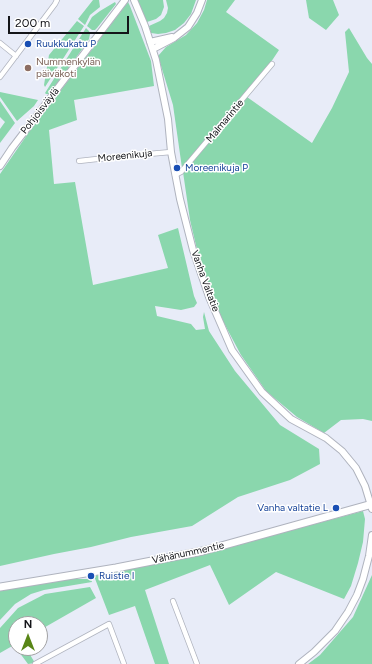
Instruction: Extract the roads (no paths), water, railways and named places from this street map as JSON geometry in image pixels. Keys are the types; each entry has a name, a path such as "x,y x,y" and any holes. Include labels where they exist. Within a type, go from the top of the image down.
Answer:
{"main road":[{"name":"Vähänummentie","path":"0,587 116,568 203,551 372,506"}],"street":[{"path":"0,77 57,0"},
{"name":"Pohjoisväylä","path":"0,166 12,148 125,0"},
{"name":"Vanha Valtatie","path":"134,0 153,49 159,74 168,119 175,175 180,199 209,297 232,350 262,392 291,419 326,438 342,451 356,468 365,486 372,506"},
{"path":"153,49 181,33 188,27 198,13 202,0"},
{"path":"150,42 169,38 181,33"},
{"path":"0,43 16,56"},
{"name":"Malmarintie","path":"175,175 181,172 272,64"},
{"name":"Moreenikuja","path":"80,161 129,155 172,152"},
{"path":"299,664 336,631 358,595 369,556 372,535"},
{"path":"173,601 197,664"},
{"path":"35,664 109,624 124,664"}],"place":[{"name":"Ruukkukatu P","path":"28,44"},
{"name":"Nummenkylän päiväkoti","path":"28,68"},
{"name":"Moreenikuja P","path":"177,168"},
{"name":"Vanha valtatie L","path":"336,508"},
{"name":"Ruistie I","path":"91,576"}]}
